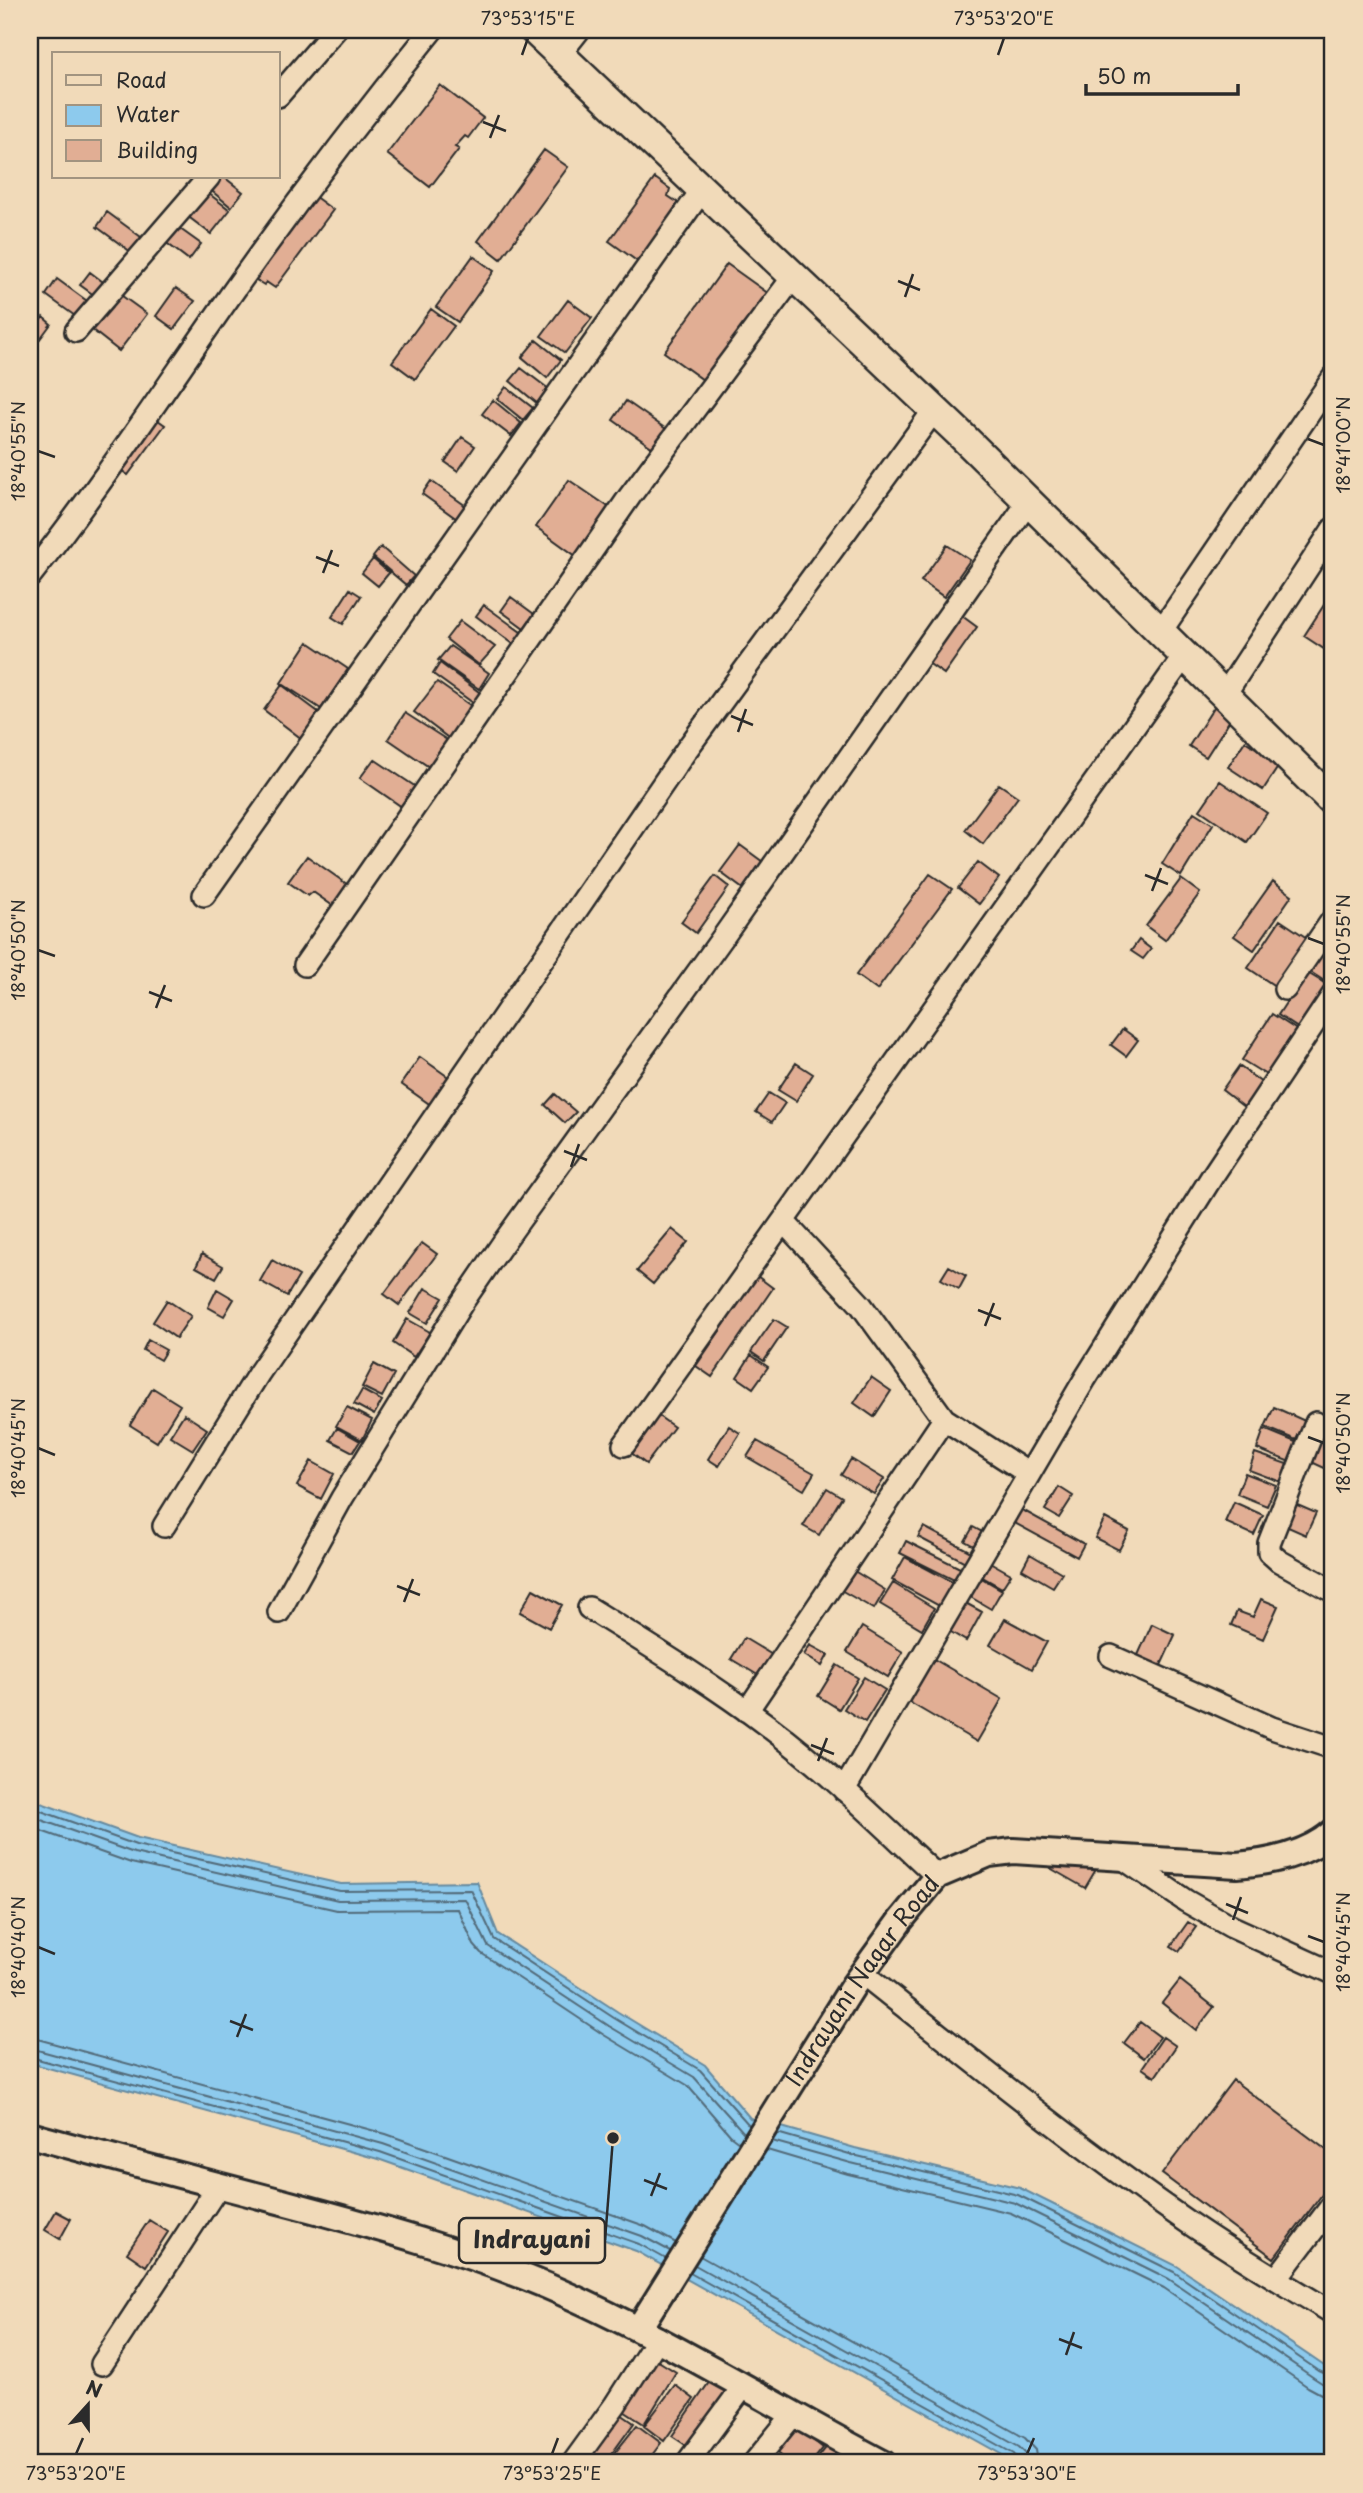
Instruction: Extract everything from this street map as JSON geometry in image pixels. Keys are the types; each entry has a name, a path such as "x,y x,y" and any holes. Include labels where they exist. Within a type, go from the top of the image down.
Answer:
{"main road":[{"path":"534,30 935,410 1333,802"}],"street":[{"path":"280,94 335,30"},
{"path":"30,576 105,476 344,141 432,30"},
{"path":"560,54 579,30"},
{"path":"76,331 208,178"},
{"path":"204,895 702,190"},
{"path":"305,965 630,496 794,276"},
{"path":"1161,631 1333,378"},
{"path":"164,1526 259,1373 687,748 935,410"},
{"path":"279,1612 349,1486 462,1303 734,922 1029,501"},
{"path":"1225,694 1333,529"},
{"path":"624,1445 1185,655"},
{"path":"1285,989 1333,919"},
{"path":"844,1790 1092,1368 1213,1175 1333,995"},
{"path":"783,1221 861,1306 944,1419 1029,1474"},
{"path":"747,1712 944,1419"},
{"path":"1316,1423 1269,1543 1269,1552 1279,1561 1333,1591"},
{"path":"589,1608 695,1674 770,1727 844,1790 937,1876"},
{"path":"1111,1656 1272,1728 1333,1748"},
{"name":"Indrayani Nagar Road","path":"648,2333 655,2303 858,1979 937,1876 989,1854 1013,1851 1237,1865 1267,1862 1308,1849 1333,1832"},
{"path":"1121,1857 1186,1901 1232,1927 1333,1973"},
{"path":"858,1979 1187,2222 1333,2314"},
{"path":"30,2135 457,2251 545,2285 648,2333 793,2416 883,2463"},
{"path":"102,2364 219,2185"},
{"path":"1276,2279 1333,2204"},
{"path":"573,2463 615,2405 648,2333"},
{"path":"687,2463 743,2388"},
{"path":"754,2463 793,2416"}],"water":[{"path":"30,1799 138,1838 341,1884 477,1882 498,1934 705,2065 750,2118 855,2148 1020,2188 1177,2266 1333,2372 1333,2463 1017,2463 636,2251 378,2159 30,2063"}],"building":[{"path":"440,85 483,118 468,138 465,136 455,147 459,149 430,187 387,154"},
{"path":"544,150 568,167 501,259 478,241"},
{"path":"214,178 225,178 243,192 231,207 207,187"},
{"path":"655,178 670,189 668,196 683,206 641,264 609,241"},
{"path":"204,190 230,210 211,234 186,215"},
{"path":"314,196 333,210 275,288 253,278"},
{"path":"107,212 141,237 131,252 97,227"},
{"path":"176,226 201,244 189,260 164,241"},
{"path":"473,256 494,271 458,322 436,307"},
{"path":"727,264 769,294 706,382 664,352"},
{"path":"90,272 107,285 98,298 80,285"},
{"path":"57,279 87,301 75,316 46,295"},
{"path":"176,288 195,301 174,329 156,316"},
{"path":"118,293 147,314 119,351 91,329"},
{"path":"568,300 592,318 565,353 541,336"},
{"path":"431,309 454,326 415,379 392,362"},
{"path":"43,317 51,324 31,351 30,335"},
{"path":"536,340 561,360 547,378 522,357"},
{"path":"521,368 550,390 538,404 510,381"},
{"path":"506,387 533,408 523,420 497,399"},
{"path":"493,400 521,423 511,436 482,414"},
{"path":"626,401 666,429 653,448 613,420"},
{"path":"151,415 165,425 128,475 114,465"},
{"path":"462,437 475,446 458,471 445,462"},
{"path":"569,480 610,508 576,556 536,527"},
{"path":"431,481 466,506 457,519 422,494"},
{"path":"947,545 970,560 944,597 921,581"},
{"path":"381,547 414,576 406,585 373,557"},
{"path":"373,559 389,573 378,586 362,573"},
{"path":"350,589 361,596 343,624 332,617"},
{"path":"1333,591 1333,641 1327,651 1304,636"},
{"path":"511,597 534,614 524,628 501,611"},
{"path":"484,605 525,635 516,646 476,616"},
{"path":"958,613 977,627 944,674 924,660"},
{"path":"460,621 495,647 479,665 446,639"},
{"path":"308,642 348,669 321,709 281,683"},
{"path":"450,646 489,673 479,689 438,660"},
{"path":"440,663 483,695 476,705 433,674"},
{"path":"437,682 474,708 451,740 414,712"},
{"path":"282,685 321,714 302,739 264,710"},
{"path":"1216,704 1233,715 1206,757 1189,746"},
{"path":"405,713 450,742 432,769 388,739"},
{"path":"1245,741 1280,764 1263,790 1228,767"},
{"path":"374,759 416,787 402,807 360,778"},
{"path":"1220,781 1267,813 1247,842 1200,810"},
{"path":"999,784 1018,797 983,844 965,830"},
{"path":"1194,812 1213,824 1181,876 1162,864"},
{"path":"740,845 763,862 743,889 720,872"},
{"path":"307,856 351,887 336,908 313,892 308,896 288,882"},
{"path":"978,862 999,878 979,904 958,888"},
{"path":"930,874 952,889 877,990 856,975"},
{"path":"715,876 729,887 696,933 681,922"},
{"path":"1181,879 1200,893 1165,940 1146,926"},
{"path":"1273,881 1292,895 1254,950 1234,936"},
{"path":"1280,920 1307,938 1275,986 1248,968"},
{"path":"1139,940 1151,949 1143,959 1131,951"},
{"path":"1325,945 1333,951 1332,986 1309,971"},
{"path":"1306,972 1329,986 1301,1030 1278,1015"},
{"path":"1272,1014 1300,1032 1271,1078 1242,1060"},
{"path":"1123,1029 1138,1040 1126,1056 1111,1045"},
{"path":"420,1057 454,1081 435,1108 401,1084"},
{"path":"796,1063 813,1074 796,1101 778,1090"},
{"path":"1239,1066 1262,1083 1244,1107 1222,1090"},
{"path":"769,1093 785,1103 772,1122 756,1112"},
{"path":"555,1094 576,1112 565,1123 545,1105"},
{"path":"672,1229 688,1242 653,1284 637,1271"},
{"path":"422,1243 437,1254 399,1305 384,1294"},
{"path":"202,1254 223,1266 216,1278 196,1267"},
{"path":"272,1260 299,1276 287,1296 260,1281"},
{"path":"949,1266 966,1276 959,1289 941,1279"},
{"path":"757,1276 773,1288 712,1377 696,1366"},
{"path":"425,1288 443,1298 427,1323 410,1313"},
{"path":"217,1289 234,1299 224,1316 208,1307"},
{"path":"167,1300 191,1316 176,1338 153,1322"},
{"path":"407,1319 430,1332 414,1357 393,1343"},
{"path":"774,1319 787,1327 764,1361 751,1352"},
{"path":"148,1340 166,1350 160,1360 143,1350"},
{"path":"751,1355 768,1367 753,1388 737,1377"},
{"path":"374,1364 394,1375 382,1397 362,1387"},
{"path":"871,1377 891,1391 874,1417 854,1403"},
{"path":"153,1388 180,1405 157,1442 130,1425"},
{"path":"362,1390 382,1401 374,1415 354,1404"},
{"path":"347,1407 372,1420 362,1440 336,1426"},
{"path":"1274,1407 1305,1421 1296,1440 1265,1427"},
{"path":"654,1413 674,1427 646,1464 626,1449"},
{"path":"184,1414 207,1429 193,1450 170,1436"},
{"path":"729,1426 740,1433 719,1466 708,1459"},
{"path":"337,1428 360,1441 353,1452 330,1440"},
{"path":"1264,1429 1298,1443 1290,1462 1257,1449"},
{"path":"1318,1430 1333,1437 1333,1472 1305,1459"},
{"path":"757,1441 814,1473 804,1490 747,1457"},
{"path":"1255,1453 1287,1464 1281,1482 1249,1470"},
{"path":"851,1459 884,1479 874,1494 841,1475"},
{"path":"311,1461 334,1474 321,1499 297,1486"},
{"path":"1245,1473 1276,1485 1267,1506 1237,1494"},
{"path":"1059,1487 1073,1496 1059,1518 1045,1510"},
{"path":"827,1488 842,1497 819,1535 803,1526"},
{"path":"1288,1501 1316,1513 1306,1535 1279,1523"},
{"path":"1234,1502 1263,1515 1254,1535 1225,1522"},
{"path":"1017,1507 1084,1544 1077,1557 1009,1520"},
{"path":"1105,1518 1129,1531 1119,1550 1095,1538"},
{"path":"924,1527 975,1554 969,1564 918,1537"},
{"path":"973,1527 982,1532 974,1546 965,1541"},
{"path":"906,1541 962,1569 956,1581 900,1553"},
{"path":"1030,1554 1062,1573 1053,1587 1022,1569"},
{"path":"905,1557 954,1583 941,1607 892,1580"},
{"path":"988,1561 1011,1574 1002,1588 979,1575"},
{"path":"851,1569 885,1590 874,1609 839,1589"},
{"path":"978,1576 1002,1590 991,1609 967,1595"},
{"path":"893,1583 934,1608 922,1629 880,1604"},
{"path":"533,1589 562,1605 549,1628 520,1612"},
{"path":"1261,1599 1278,1606 1263,1639 1231,1625 1237,1611 1253,1617"},
{"path":"962,1601 982,1612 966,1641 946,1629"},
{"path":"1005,1619 1047,1642 1032,1669 990,1645"},
{"path":"1152,1624 1175,1635 1157,1674 1134,1664"},
{"path":"862,1627 903,1652 888,1677 847,1652"},
{"path":"744,1638 774,1656 761,1677 731,1659"},
{"path":"810,1645 828,1655 822,1666 804,1655"},
{"path":"932,1658 1002,1699 977,1742 907,1701"},
{"path":"837,1665 858,1678 839,1709 818,1696"},
{"path":"864,1677 885,1690 865,1722 844,1709"},
{"path":"1066,1840 1101,1861 1085,1888 1050,1868"},
{"path":"1188,1922 1196,1927 1179,1951 1171,1946"},
{"path":"1180,1980 1214,2007 1196,2030 1162,2003"},
{"path":"1140,2022 1160,2037 1144,2058 1124,2043"},
{"path":"1163,2037 1176,2046 1155,2077 1142,2068"},
{"path":"1233,2080 1333,2155 1333,2180 1274,2258 1162,2174"},
{"path":"56,2211 71,2219 60,2239 45,2230"},
{"path":"149,2220 168,2232 146,2266 127,2253"},
{"path":"652,2357 676,2372 644,2424 619,2408"},
{"path":"712,2378 733,2395 693,2450 672,2436"},
{"path":"675,2385 694,2399 664,2441 644,2426"},
{"path":"615,2410 634,2423 605,2463 602,2463 585,2452"},
{"path":"637,2425 661,2443 646,2463 607,2463"},
{"path":"794,2425 823,2448 811,2463 790,2463 774,2450"},
{"path":"829,2444 854,2463 814,2463"}],"place":[{"name":"Indrayani","path":"613,2138"}]}
